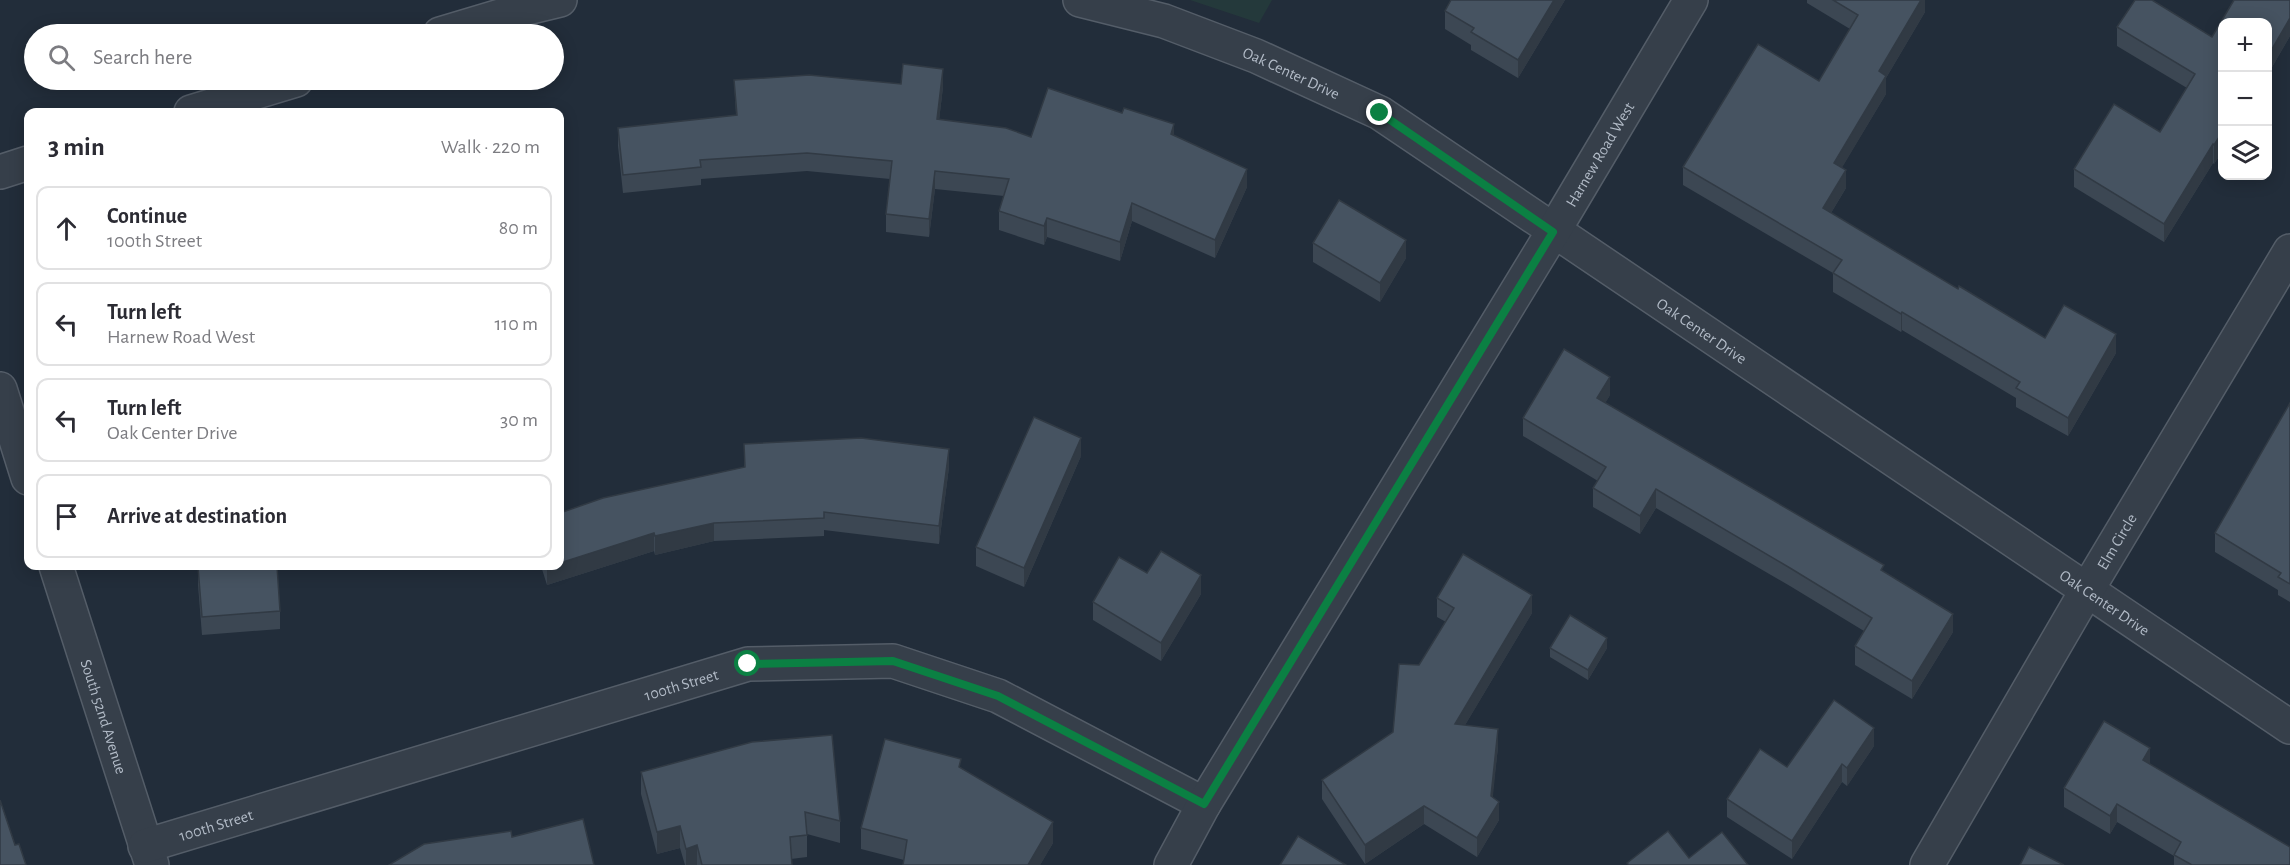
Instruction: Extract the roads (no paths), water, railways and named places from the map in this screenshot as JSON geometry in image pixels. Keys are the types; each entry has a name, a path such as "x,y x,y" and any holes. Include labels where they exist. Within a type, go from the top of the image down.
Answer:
{"street":[{"path":"473,24 560,0"},
{"name":"Oak Center Drive","path":"1080,0 1164,21 1215,40 1256,56 1380,113 1553,232 2290,727"},
{"name":"Harnew Road West","path":"1171,865 1204,804 1553,232 1691,0"},
{"path":"203,108 263,90"},
{"path":"0,172 24,164"},
{"name":"Elm Circle","path":"1927,865 2087,590 2290,251"},
{"path":"0,389 24,465"},
{"name":"South 52nd Avenue","path":"57,570 149,855"},
{"name":"100th Street","path":"149,855 748,664 893,661 998,696 1204,804"}]}
